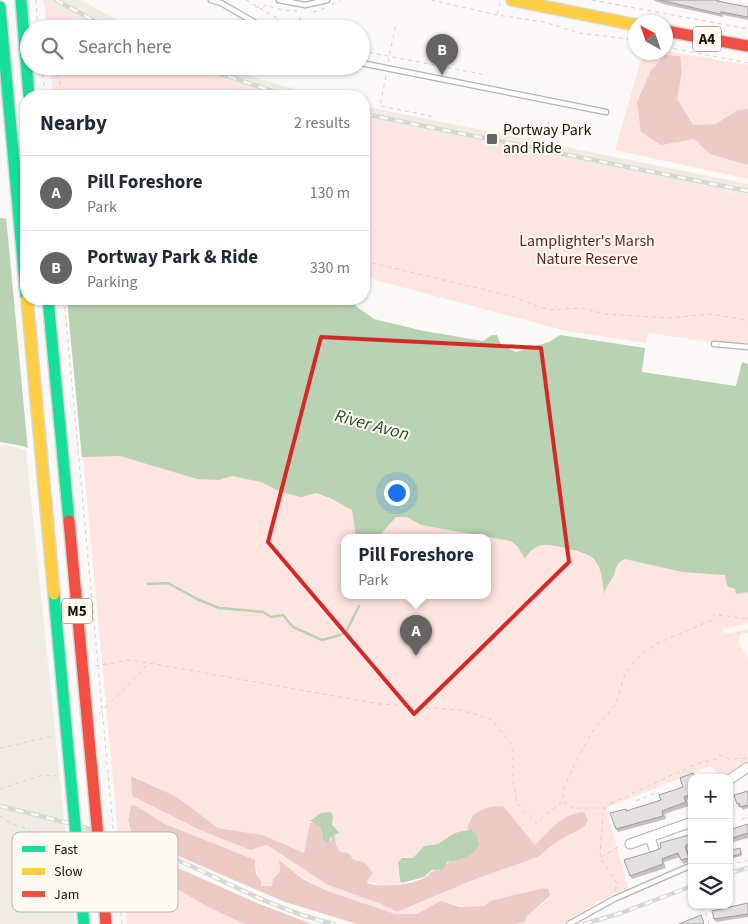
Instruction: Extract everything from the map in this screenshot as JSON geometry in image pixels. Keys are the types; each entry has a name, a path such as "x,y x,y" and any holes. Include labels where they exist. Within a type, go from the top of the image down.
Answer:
{"highway":[{"path":"20,0 22,20"},
{"path":"519,1 628,23"},
{"path":"0,7 20,229"},
{"name":"A4","path":"673,32 748,46"},
{"path":"27,75 28,90"},
{"name":"M5","path":"28,305 76,832"},
{"name":"M5","path":"49,305 97,832"}],"street":[{"path":"733,777 748,767"},
{"path":"630,844 688,824"},
{"path":"650,837 654,849"}],"lane":[{"path":"210,0 221,2 251,20"},
{"path":"279,0 314,5 328,0"},
{"path":"295,3 301,0"},
{"path":"370,65 606,112"},
{"path":"714,344 748,347"},
{"path":"569,924 614,899 688,867"}],"path":[{"path":"36,0 37,20"},
{"path":"246,0 280,20"},
{"path":"431,0 497,15 544,22 579,33 628,39"},
{"path":"497,15 501,0"},
{"path":"592,0 748,29"},
{"path":"300,20 301,11"},
{"path":"396,24 380,106 431,116 430,121"},
{"path":"673,48 748,64"},
{"path":"370,53 487,76"},
{"path":"43,75 44,90"},
{"path":"57,75 63,90"},
{"path":"549,121 546,131 562,146"},
{"path":"370,262 511,296 548,310 581,308 605,314 671,318 709,314 748,320"},
{"path":"65,305 113,832"},
{"path":"89,667 130,660 380,704 460,710 491,719 513,746 513,781 517,803 536,824 563,801 563,790 574,765 593,731 615,705 625,674 637,658 658,643 712,620 714,614 748,619"},
{"path":"96,716 149,663"},
{"path":"0,748 56,736"},
{"path":"563,801 572,808 604,808 615,800 696,764 716,759 720,755 729,760 748,758"},
{"path":"0,788 43,775 59,776"},
{"path":"636,801 658,792 661,800"},
{"path":"604,808 600,857 618,883 614,899"},
{"path":"663,808 671,830"},
{"path":"0,816 5,822 18,824 30,832"},
{"path":"742,819 748,817"},
{"path":"600,857 627,843 630,844"},
{"path":"733,864 748,860"},
{"path":"704,909 709,924"}],"highlighted area":[{"path":"321,337 541,348 569,562 414,714 268,542"}],"shaded area":[{"path":"41,0 81,0 118,20 74,20"},
{"path":"673,56 680,56 682,72 677,99 693,125 716,124 738,110 748,109 748,165 710,154 694,139 661,145 641,132 637,102 651,70 660,60 673,60"},
{"path":"211,75 247,75 298,90 255,90"},
{"path":"370,107 748,184 748,197 370,120"},
{"path":"6,445 26,450 65,832 12,832 12,912 74,912 75,924 0,924 0,446"},
{"path":"131,776 177,797 218,828 263,835 304,853 310,823 317,823 321,827 322,837 331,841 331,837 335,835 336,845 340,852 348,853 354,860 364,862 373,873 367,883 373,885 396,885 418,880 433,871 441,869 449,862 469,855 478,846 471,829 467,829 469,823 476,814 490,807 503,806 535,845 557,824 569,816 584,812 588,820 584,827 556,842 538,857 478,878 397,912 381,904 328,885 267,845 250,850 200,830 132,796"},
{"path":"134,805 165,824 255,860 256,874 261,881 261,886 272,886 273,879 280,872 279,860 303,879 327,891 395,914 417,914 440,901 461,907 485,906 490,901 543,888 548,889 550,896 527,916 525,922 515,924 357,924 285,902 178,856 178,832 131,832 128,821 131,806"},
{"path":"178,868 257,903 312,924 244,924 208,907 178,889"}],"green space":[{"path":"44,2 74,20 46,20"},
{"path":"673,52 748,65 748,179 615,150 641,60 673,60"},
{"path":"51,75 211,75 255,90 52,90"},
{"name":"Lamplighter's Marsh Nature Reserve","path":"370,120 748,197 748,343 712,342 648,333 646,343 566,331 370,279"},
{"path":"0,442 332,445 366,534 341,534 341,599 491,599 491,534 376,534 386,515 748,528 748,624 722,629 725,634 748,629 748,633 741,634 737,644 739,643 748,659 748,760 729,774 719,774 710,766 606,808 628,888 599,901 562,924 515,924 525,922 527,916 550,898 546,888 523,893 487,906 468,907 437,902 416,914 399,915 382,912 344,899 307,880 282,861 279,861 280,872 272,886 260,886 255,860 165,824 134,805 128,825 131,832 118,832 83,457 30,449","holes":["132,776 177,797 218,828 263,835 304,853 310,822 321,813 324,814 337,831 338,834 335,835 336,845 340,853 348,853 354,860 359,862 368,879 367,882 387,886 402,883 399,880 398,865 405,857 413,858 424,846 438,844 467,829 469,821 503,807 535,845 563,819 584,812 584,827 556,842 538,857 478,878 397,912 381,904 328,885 267,845 250,850 200,830 132,796"]},
{"path":"178,889 208,907 244,924 127,924 126,912 178,912"}],"water":[{"name":"River Avon","path":"0,218 12,219 20,265 20,305 356,305 374,319 424,331 483,341 492,335 497,335 501,345 516,352 549,342 560,335 645,348 642,372 736,386 742,362 748,364 748,592 736,594 735,589 727,586 725,575 682,572 625,559 617,565 614,576 604,594 601,572 595,560 586,554 571,549 548,545 540,546 532,550 525,559 518,547 511,541 491,537 491,534 472,534 421,525 407,517 396,517 381,534 356,534 352,510 316,493 301,497 281,492 261,482 232,476 219,480 197,479 120,456 83,457 30,449 0,442"},
{"path":"331,812 333,816 332,824 339,833 331,837 327,844 323,839 320,826 310,821 321,813"},
{"path":"471,829 476,834 479,844 470,855 447,862 443,869 432,870 424,877 402,883 400,881 398,862 402,858 413,858 424,846 438,844 455,833"}],"pier":[{"path":"6,216 13,217 20,261 20,305 68,305 82,459 28,451"}],"building":[{"path":"660,0 717,0 748,7 748,17 721,12 720,14"},
{"path":"688,775 688,796 684,797 686,802 662,811 663,816 616,829 610,813 626,809 626,811 661,800 659,795 683,787 680,778"},
{"path":"748,791 748,805 740,807 734,795"},
{"path":"748,824 748,833 733,838 733,829"},
{"path":"688,835 688,844 685,846 688,858 681,860 678,853 662,859 663,864 630,876 624,860 661,848 660,843"},
{"path":"740,848 741,854 733,856 733,850"},
{"path":"748,903 748,914 714,919 712,911 733,909 733,906"},
{"path":"701,915 704,923 702,924 679,924"}],"waterway":[{"path":"148,584 168,583 197,599 219,608 263,612 271,617 283,615 293,627 322,640 340,635 347,630 359,606"}],"railway":[{"path":"56,0 93,20"},
{"path":"225,75 269,90"},
{"path":"370,115 748,191"},
{"path":"0,806 99,832"},
{"path":"178,860 270,903 334,924"},
{"path":"733,872 748,868"},
{"path":"584,924 621,913 688,888"}],"traffic: fast":[{"path":"21,0 23,20"},
{"path":"0,7 20,229"},
{"path":"27,75 28,90"},
{"path":"49,305 69,521"},
{"path":"54,594 76,832"},
{"path":"83,912 84,924"}],"traffic: slow":[{"path":"512,0 628,23"},
{"path":"28,305 54,594"}],"traffic: jam":[{"path":"673,32 748,46"},
{"path":"69,521 98,832"},
{"path":"105,912 106,924"}],"place":[{"name":"Portway Park & Ride","path":"442,75"},
{"name":"Portway Park and Ride","path":"492,139"},
{"name":"Pill Foreshore","path":"416,656"}]}
